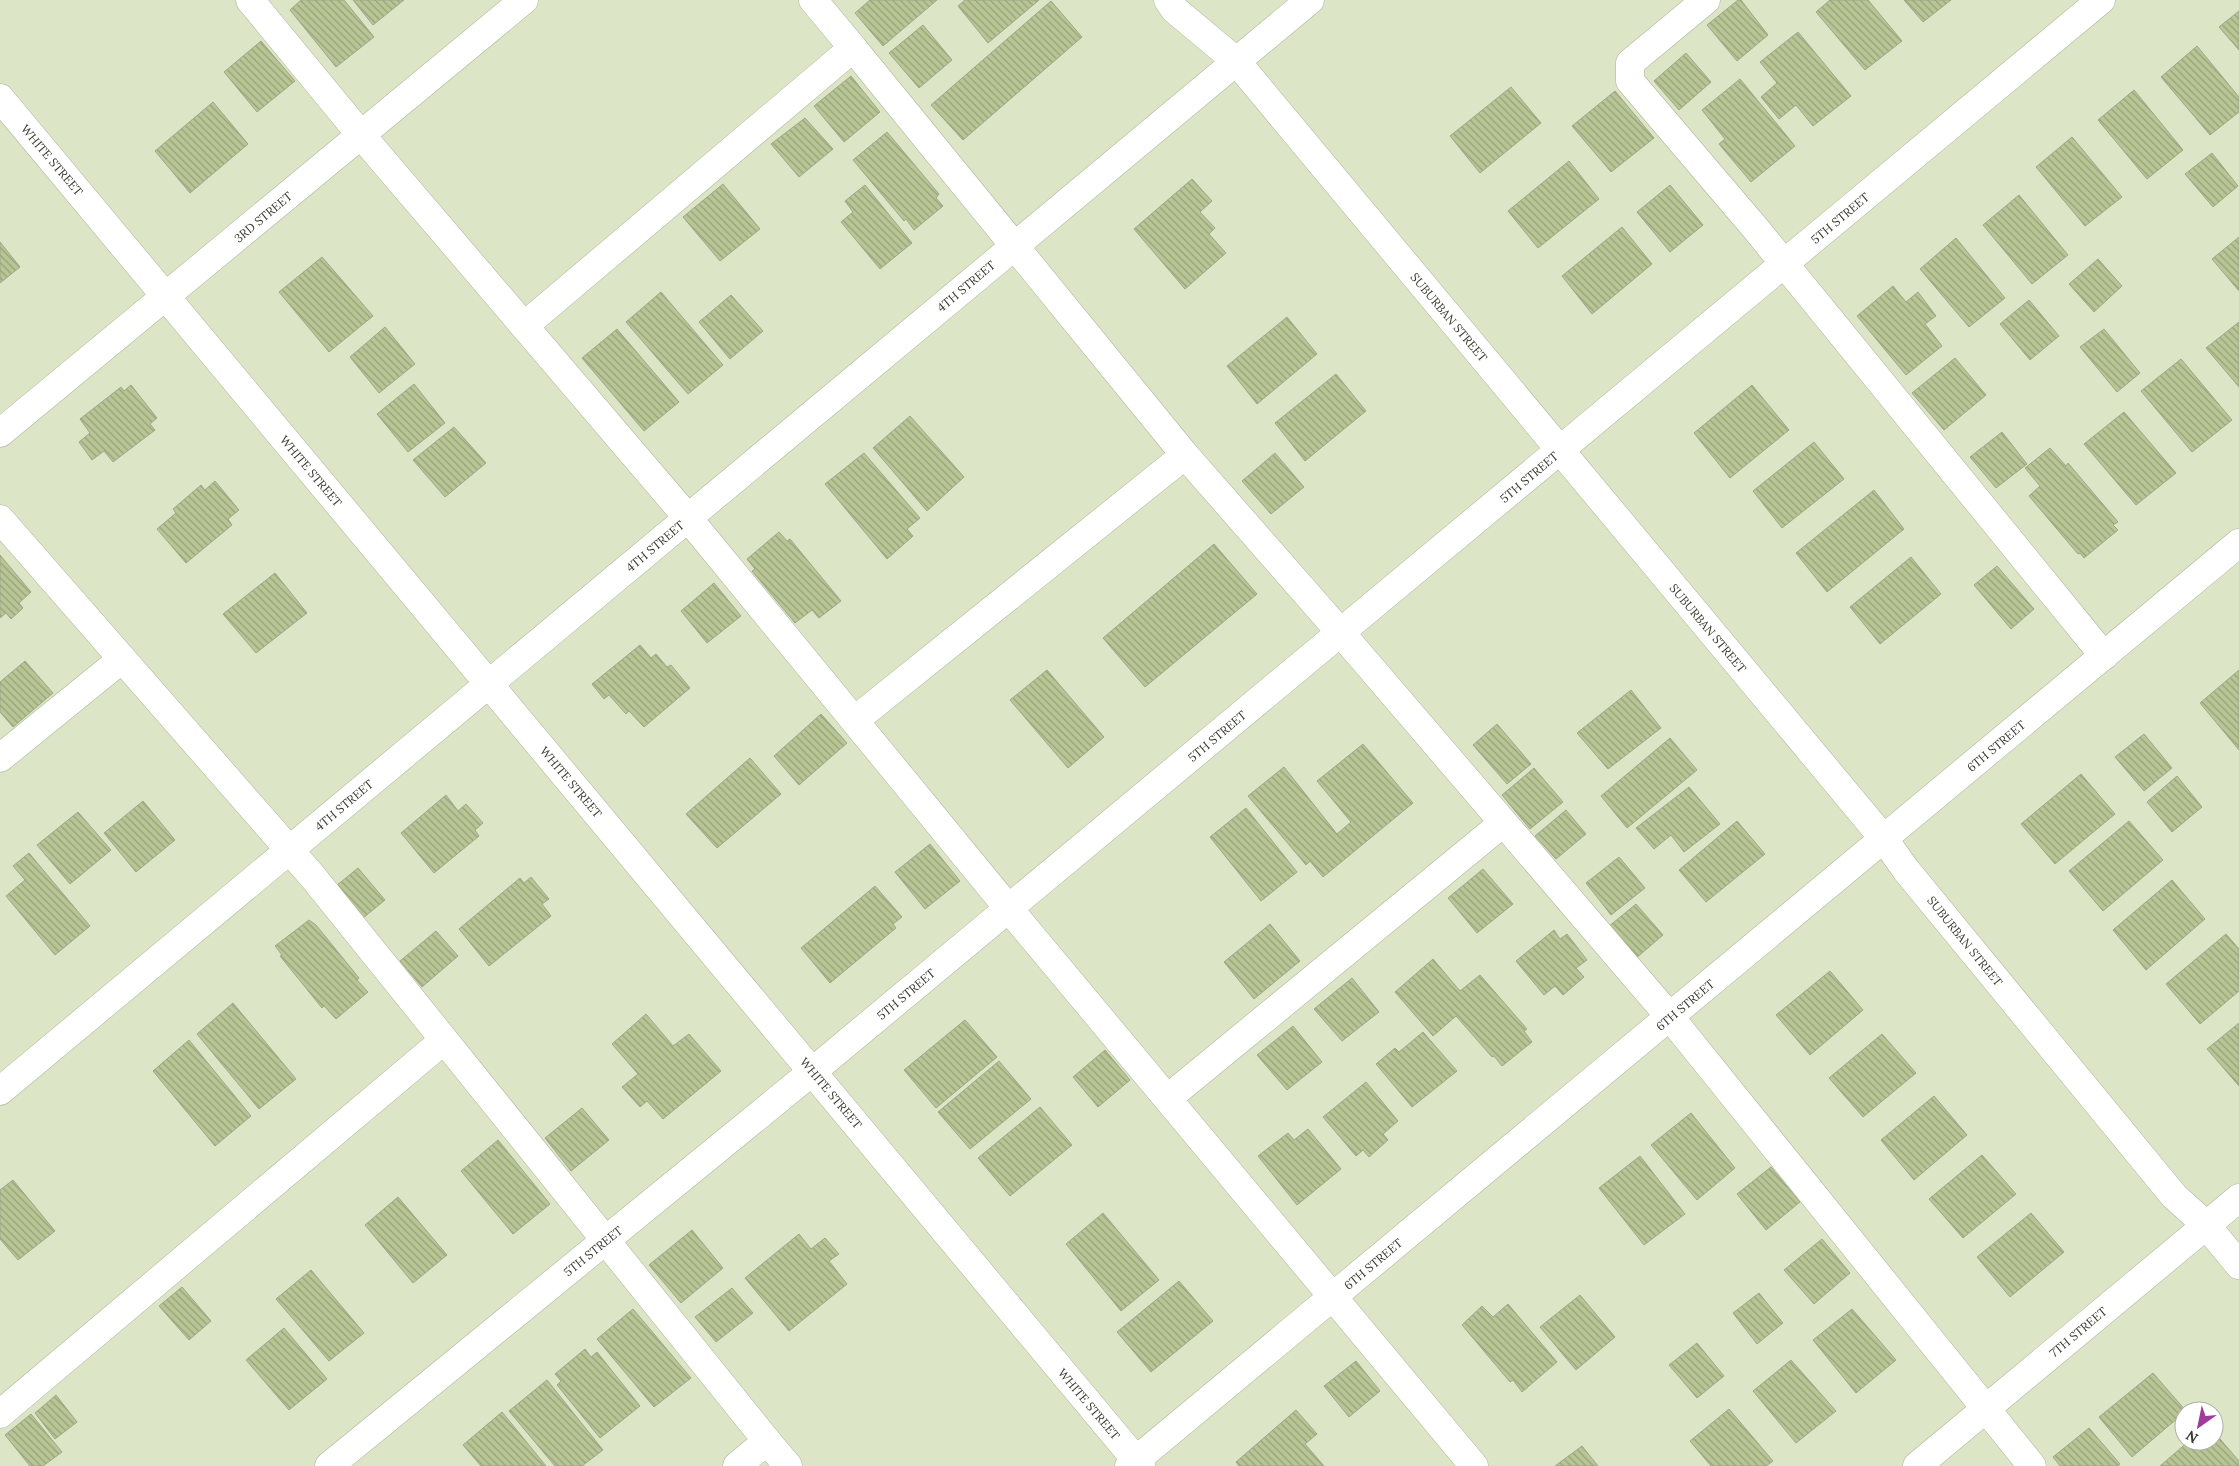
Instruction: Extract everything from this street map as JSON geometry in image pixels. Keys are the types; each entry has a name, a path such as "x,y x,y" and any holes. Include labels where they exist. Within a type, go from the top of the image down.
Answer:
{"street":[{"path":"250,0 361,136 688,518 1009,909 1474,1466"},
{"name":"3RD STREET","path":"0,433 167,297 524,0"},
{"path":"813,0 1185,455 1341,633 1670,1017 2032,1466"},
{"name":"SUBURBAN STREET","path":"1168,0 1176,10 1236,61 1884,839 1906,870 2174,1196 2206,1226 2239,1265"},
{"name":"4TH STREET","path":"0,1091 1310,0"},
{"path":"1706,0 1630,63 1630,81 1756,229 2104,656"},
{"name":"5TH STREET","path":"329,1466 1009,909 2101,0"},
{"path":"524,326 853,48"},
{"name":"WHITE STREET","path":"0,98 813,1071 1136,1464"},
{"path":"854,720 1185,455"},
{"path":"0,519 313,877 788,1466"},
{"name":"6TH STREET","path":"1136,1464 1334,1296 2239,543"},
{"path":"0,758 122,659"},
{"path":"1168,1098 1503,823"},
{"path":"0,1414 444,1040"},
{"name":"7TH STREET","path":"1917,1466 2239,1198"},
{"path":"737,1466 767,1442"}],"building":[{"path":"301,0 344,0 374,37 336,67 290,10"},
{"path":"353,0 404,0 373,25"},
{"path":"870,0 937,0 883,46 855,13"},
{"path":"965,0 1039,0 988,43 958,6"},
{"path":"1738,0 1741,0 1768,35 1737,61 1707,25"},
{"path":"1830,0 1868,0 1902,41 1865,70 1816,12"},
{"path":"1904,0 1951,0 1923,22"},
{"path":"1051,1 1082,37 963,140 931,105"},
{"path":"2239,11 2239,50 2219,27"},
{"path":"923,25 952,60 919,88 889,53"},
{"path":"1798,32 1851,96 1813,126 1796,105 1779,119 1761,97 1777,83 1760,62"},
{"path":"261,41 295,81 257,112 224,72"},
{"path":"2197,46 2239,97 2239,112 2210,135 2161,77"},
{"path":"1686,53 1711,82 1679,110 1654,81"},
{"path":"851,76 880,112 844,142 814,106"},
{"path":"1740,79 1795,146 1751,182 1719,144 1725,139 1702,110"},
{"path":"1511,87 1541,123 1480,173 1450,136"},
{"path":"2134,90 2183,150 2147,179 2098,120"},
{"path":"1615,91 1654,138 1611,172 1572,126"},
{"path":"213,102 248,144 190,193 155,151"},
{"path":"805,118 833,149 799,177 771,144"},
{"path":"887,132 939,194 936,198 943,206 914,230 906,219 904,221 853,160"},
{"path":"2072,137 2122,197 2085,226 2036,167"},
{"path":"2212,153 2238,186 2213,207 2185,174"},
{"path":"1569,161 1599,199 1538,248 1508,211"},
{"path":"1192,179 1212,201 1200,212 1215,228 1209,234 1226,253 1185,289 1134,229"},
{"path":"723,184 760,229 720,261 683,217"},
{"path":"865,185 912,243 880,269 841,222 853,212 845,201"},
{"path":"1670,185 1703,225 1670,252 1637,212"},
{"path":"2019,195 2068,255 2032,284 1983,225"},
{"path":"1622,227 1652,264 1592,314 1562,276"},
{"path":"2239,237 2239,291 2212,259"},
{"path":"1956,238 2005,298 1969,327 1920,269"},
{"path":"0,242 20,267 0,283"},
{"path":"322,257 373,316 329,352 279,292"},
{"path":"2098,259 2122,286 2094,312 2069,284"},
{"path":"1893,286 1906,302 1918,292 1936,316 1925,324 1942,346 1906,375 1857,316"},
{"path":"661,292 723,365 688,394 626,322"},
{"path":"731,295 763,331 730,359 699,322"},
{"path":"2029,300 2059,336 2030,360 2000,324"},
{"path":"1287,317 1317,354 1257,404 1227,366"},
{"path":"2239,322 2239,387 2206,348"},
{"path":"385,327 415,364 379,393 350,357"},
{"path":"617,329 679,402 644,431 582,358"},
{"path":"2104,329 2140,373 2117,392 2080,347"},
{"path":"1955,358 1986,395 1944,430 1912,393"},
{"path":"2181,359 2232,420 2192,452 2141,391"},
{"path":"1336,374 1366,411 1305,461 1275,423"},
{"path":"414,384 445,423 408,452 377,414"},
{"path":"131,385 157,418 150,424 155,430 113,462 104,451 92,460 79,442 90,433 80,419 121,387 124,391"},
{"path":"1752,385 1789,430 1730,478 1694,433"},
{"path":"2124,412 2176,473 2136,505 2084,444"},
{"path":"910,416 964,477 927,511 873,448"},
{"path":"454,427 486,463 445,497 413,460"},
{"path":"2002,432 2027,464 1996,488 1970,457"},
{"path":"1814,442 1844,479 1782,528 1753,491"},
{"path":"2050,448 2066,466 2068,463 2118,522 2113,525 2118,530 2084,558 2080,553 2078,554 2029,496 2040,486 2025,468"},
{"path":"864,453 920,518 907,529 913,536 887,559 825,484"},
{"path":"1275,453 1304,487 1271,514 1242,481"},
{"path":"215,481 239,510 228,519 232,525 186,563 157,529 176,513 173,509 201,485 205,490"},
{"path":"1874,490 1904,529 1827,592 1796,553"},
{"path":"779,532 787,541 790,539 841,601 819,618 812,610 795,623 752,571 755,569 747,559"},
{"path":"1214,544 1257,594 1145,687 1103,638"},
{"path":"0,555 31,592 19,603 23,608 11,619 6,613 0,618"},
{"path":"1911,557 1941,594 1880,644 1850,607"},
{"path":"1997,566 2034,609 2011,629 1974,585"},
{"path":"275,573 307,613 256,653 223,614"},
{"path":"714,583 741,616 707,643 681,611"},
{"path":"640,645 651,658 656,654 667,667 671,665 690,688 644,727 629,711 626,714 609,695 604,699 592,684"},
{"path":"25,661 53,693 13,727 0,712 0,682"},
{"path":"1047,670 1104,737 1068,768 1010,700"},
{"path":"2239,670 2239,750 2200,703"},
{"path":"1631,690 1661,728 1608,769 1577,733"},
{"path":"821,714 847,743 799,785 774,756"},
{"path":"1497,724 1531,764 1507,784 1473,745"},
{"path":"2144,734 2172,768 2144,791 2115,757"},
{"path":"1670,738 1697,770 1627,828 1601,796"},
{"path":"1363,744 1413,803 1323,877 1310,861 1306,865 1248,796 1284,767 1337,834 1351,822 1317,781"},
{"path":"750,758 781,794 717,848 686,814"},
{"path":"1534,768 1563,802 1530,829 1502,795"},
{"path":"2081,774 2115,814 2055,864 2021,824"},
{"path":"2177,776 2202,807 2172,832 2147,802"},
{"path":"1689,787 1720,824 1684,852 1671,835 1654,849 1636,828"},
{"path":"446,795 458,811 466,804 483,823 475,830 479,836 434,873 401,833"},
{"path":"143,801 175,840 136,872 104,833"},
{"path":"1246,808 1297,872 1261,901 1210,837"},
{"path":"1566,810 1586,834 1556,859 1535,836"},
{"path":"78,812 111,850 70,884 37,845"},
{"path":"1737,821 1765,854 1706,902 1679,870"},
{"path":"2129,821 2163,860 2103,911 2069,871"},
{"path":"930,844 960,881 925,909 895,872"},
{"path":"29,853 90,926 55,955 6,896 25,880 13,866"},
{"path":"1619,857 1645,888 1611,915 1586,883"},
{"path":"358,868 385,900 363,918 336,886"},
{"path":"1483,869 1513,904 1477,933 1448,898"},
{"path":"531,877 549,899 542,904 551,916 489,966 459,929 520,878 524,883"},
{"path":"2172,880 2205,919 2146,970 2113,930"},
{"path":"875,886 902,917 893,924 896,928 830,983 801,948"},
{"path":"1636,904 1663,935 1635,959 1608,927"},
{"path":"309,920 316,925 368,992 336,1019 324,1006 322,1008 280,956 282,955 275,946"},
{"path":"1270,924 1300,961 1254,999 1224,962"},
{"path":"1554,930 1560,939 1567,934 1587,960 1576,968 1584,977 1563,995 1555,986 1544,995 1516,961"},
{"path":"436,931 458,956 422,987 400,961"},
{"path":"2226,934 2239,949 2239,991 2200,1024 2166,984"},
{"path":"1433,959 1460,991 1480,975 1527,1029 1524,1031 1532,1042 1502,1066 1456,1016 1433,1036 1395,992"},
{"path":"1830,971 1863,1010 1810,1055 1776,1015"},
{"path":"1352,978 1379,1012 1342,1041 1314,1009"},
{"path":"233,1003 296,1079 259,1109 197,1034"},
{"path":"646,1014 673,1046 689,1034 721,1071 663,1119 647,1101 640,1107 622,1087 638,1074 612,1044"},
{"path":"965,1020 997,1057 936,1108 904,1070"},
{"path":"2239,1023 2239,1086 2207,1049"},
{"path":"1293,1026 1322,1062 1287,1090 1257,1055"},
{"path":"1423,1032 1457,1071 1412,1107 1376,1064 1395,1048 1399,1052"},
{"path":"1882,1034 1916,1073 1863,1117 1829,1078"},
{"path":"189,1040 251,1116 215,1146 153,1071"},
{"path":"1105,1050 1130,1080 1098,1107 1073,1077"},
{"path":"999,1061 1031,1099 970,1149 938,1112"},
{"path":"1366,1082 1398,1121 1383,1134 1388,1140 1369,1157 1363,1150 1356,1156 1323,1117"},
{"path":"1934,1096 1967,1135 1914,1180 1881,1140"},
{"path":"1040,1107 1072,1145 1010,1196 978,1158"},
{"path":"582,1108 609,1140 571,1171 545,1138"},
{"path":"1691,1113 1735,1168 1697,1200 1651,1145"},
{"path":"1308,1129 1341,1169 1297,1205 1258,1156 1288,1133 1294,1140"},
{"path":"498,1140 550,1204 513,1234 461,1171"},
{"path":"1982,1155 2016,1194 1963,1238 1929,1199"},
{"path":"1640,1156 1685,1214 1644,1245 1599,1188"},
{"path":"1771,1167 1800,1202 1766,1230 1737,1194"},
{"path":"13,1180 55,1231 18,1260 0,1239 0,1190"},
{"path":"398,1197 447,1255 413,1283 365,1225"},
{"path":"1103,1213 1159,1280 1121,1311 1066,1244"},
{"path":"2031,1213 2064,1252 2010,1297 1977,1257"},
{"path":"692,1230 723,1268 681,1303 649,1265"},
{"path":"799,1234 811,1249 825,1238 839,1254 829,1261 847,1284 789,1331 745,1278"},
{"path":"1822,1239 1850,1273 1814,1304 1784,1270"},
{"path":"311,1270 364,1333 329,1361 276,1299"},
{"path":"1179,1281 1213,1321 1151,1372 1117,1332"},
{"path":"182,1287 211,1321 189,1340 159,1306"},
{"path":"732,1288 753,1313 716,1342 695,1317"},
{"path":"1759,1293 1783,1323 1757,1344 1733,1313"},
{"path":"1580,1295 1615,1337 1576,1370 1540,1327"},
{"path":"1508,1304 1557,1362 1522,1392 1513,1380 1510,1382 1462,1325 1482,1306 1493,1317"},
{"path":"633,1309 691,1378 654,1407 597,1339"},
{"path":"1852,1309 1896,1360 1856,1393 1813,1340"},
{"path":"284,1328 327,1379 289,1410 246,1360"},
{"path":"1697,1343 1724,1376 1697,1398 1669,1365"},
{"path":"585,1349 591,1357 597,1352 640,1406 600,1438 557,1385 561,1381 555,1374"},
{"path":"1791,1360 1836,1411 1796,1443 1753,1391"},
{"path":"1356,1361 1380,1391 1349,1417 1324,1386"},
{"path":"2153,1373 2177,1401 2174,1401 2174,1421 2132,1457 2099,1417"},
{"path":"547,1380 603,1450 582,1466 555,1466 509,1411"},
{"path":"56,1395 77,1422 55,1439 35,1413"},
{"path":"1729,1409 1773,1461 1766,1466 1711,1466 1690,1441"},
{"path":"1296,1410 1317,1434 1305,1444 1324,1466 1239,1466 1236,1462"},
{"path":"502,1412 546,1466 481,1466 463,1445"},
{"path":"31,1414 62,1452 43,1466 30,1466 5,1435"},
{"path":"2089,1428 2120,1464 2118,1466 2060,1466 2053,1457"},
{"path":"2224,1444 2239,1461 2239,1466 2160,1466 2177,1451 2224,1451"},
{"path":"1582,1446 1598,1466 1555,1466"}]}
